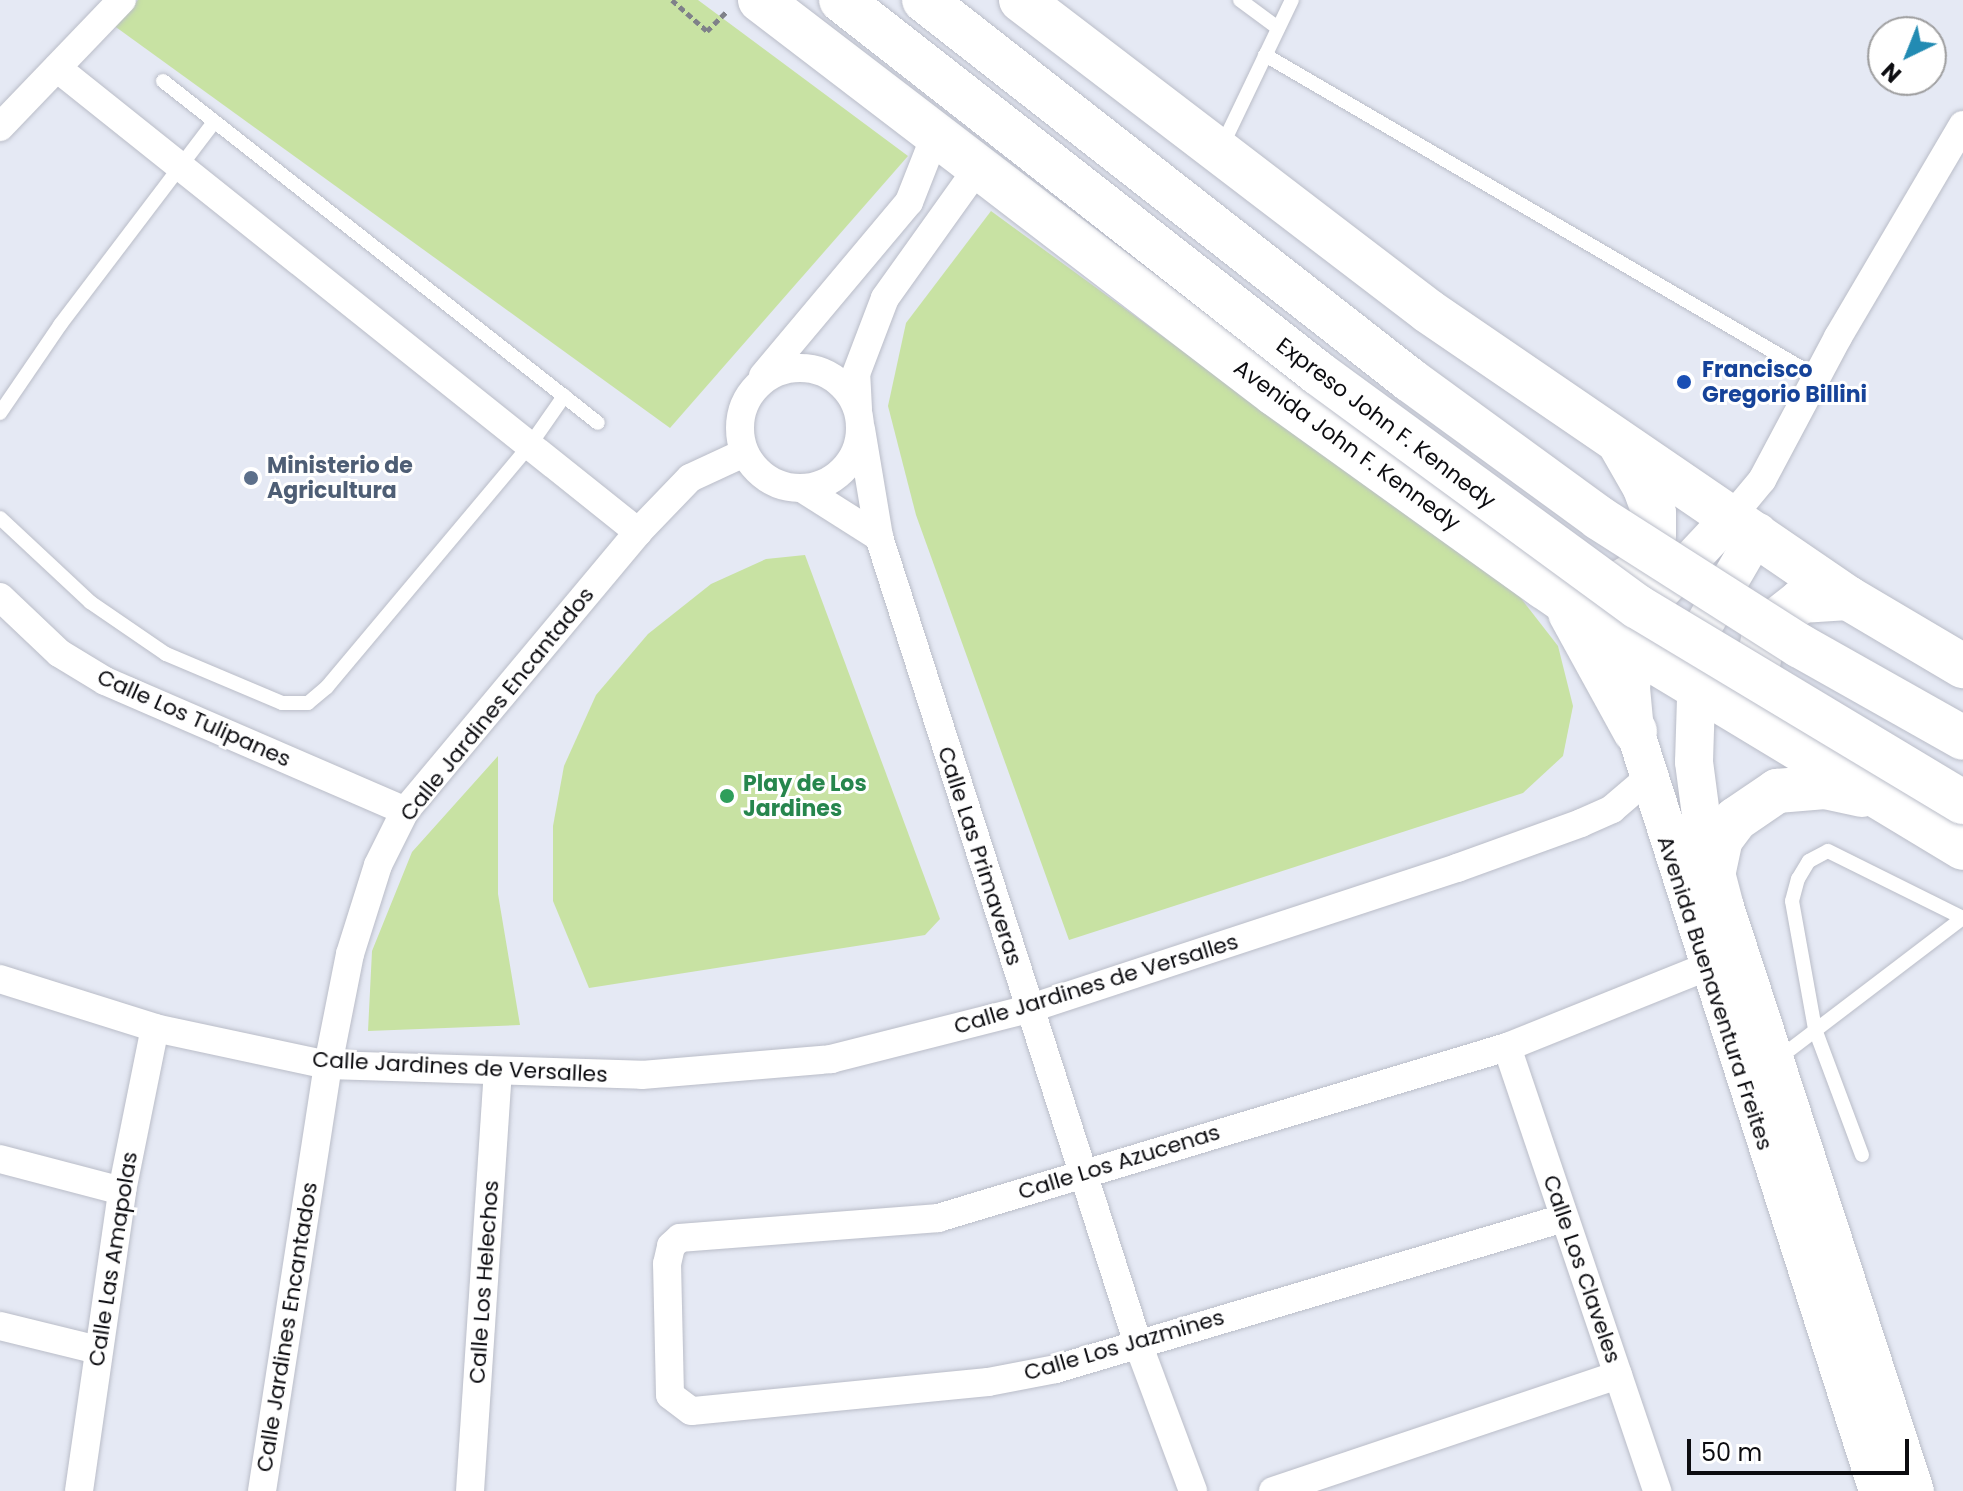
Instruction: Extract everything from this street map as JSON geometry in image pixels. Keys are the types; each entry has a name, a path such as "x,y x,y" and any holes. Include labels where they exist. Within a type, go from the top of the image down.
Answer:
{"main road":[{"name":"Avenida John F. Kennedy","path":"760,0 1275,394 1552,592 1635,650 1963,848"},
{"name":"Expreso John F. Kennedy","path":"841,0 1318,373 1638,607 1963,802"},
{"path":"924,0 1410,380 1599,518 1800,646 1963,738"},
{"path":"1021,0 1221,149 1428,311 1620,443 1745,524 1848,598 1963,666"},
{"path":"1552,592 1603,592 1636,574 1647,557 1654,513 1620,443"},
{"name":"Avenida Buenaventura Freites","path":"1745,524 1654,599 1635,650 1631,688 1635,731 1706,967 1878,1491"},
{"name":"Avenida Buenaventura Freites","path":"1745,524 1698,635 1694,762 1714,871 1915,1491"},
{"path":"1552,592 1595,650 1635,731"},
{"path":"1771,731 1757,687 1763,640 1786,610 1801,601 1848,598"},
{"path":"1714,871 1721,839 1736,819 1777,791 1825,787 1881,798"}],"street":[{"path":"0,127 122,0"},
{"path":"57,68 638,532"},
{"path":"1745,524 1762,480 1817,377 1963,125"},
{"path":"879,537 803,489 768,480 744,453 739,417 755,386 909,202 935,136"},
{"name":"Calle Las Primaveras","path":"977,169 885,298 856,374 859,419 879,537 1137,1341 1193,1491"},
{"path":"755,386 782,370 813,369 848,391 859,419 858,447 837,477 803,489"},
{"name":"Calle Jardines Encantados","path":"262,1491 328,1065 350,954 378,865 405,811 638,532 690,478 744,453"},
{"name":"Calle Los Tulipanes","path":"0,597 59,653 105,681 405,811"},
{"name":"Calle Jardines de Versalles","path":"0,979 155,1028 328,1065 498,1073 642,1075 831,1059 1028,1009 1581,823 1612,809 1647,779"},
{"name":"Calle Los Azucenas","path":"675,1403 670,1395 667,1264 671,1246 680,1238 938,1218 1082,1172 1507,1047 1706,967"},
{"name":"Calle Las Amapolas","path":"79,1491 122,1191 155,1028"},
{"name":"Calle Los Claveles","path":"1507,1047 1657,1491"},
{"name":"Calle Los Helechos","path":"470,1491 498,1073"},
{"path":"0,1159 122,1191"},
{"name":"Calle Los Jazmines","path":"675,1403 691,1411 988,1382 1056,1369 1137,1341 1564,1218"},
{"path":"0,1326 98,1350"},
{"path":"1273,1491 1618,1375"}],"lane":[{"path":"1240,0 1278,28"},
{"path":"1221,149 1292,0"},
{"path":"1265,55 1817,377"},
{"path":"163,81 598,423"},
{"path":"0,413 178,166 214,122"},
{"path":"0,518 90,602 166,654 282,703 308,703 327,687 530,445 564,396"},
{"path":"1775,1061 1815,1029 1963,918 1828,851 1809,861 1792,901 1815,1029 1862,1155"}],"path":[{"path":"672,0 707,31 738,0"}],"green space":[{"path":"138,0 698,0 908,156 670,428 113,25"},
{"path":"991,211 1520,597 1558,646 1573,706 1563,756 1523,793 1069,940 916,515 888,406 906,323"},
{"name":"Play de Los Jardines","path":"805,555 940,919 925,935 589,988 553,901 553,826 564,766 596,695 648,634 711,584 766,559"},
{"path":"498,756 498,894 520,1025 368,1031 372,951 412,852"}],"place":[{"name":"Francisco Gregorio Billini","path":"1684,382"},
{"name":"Ministerio de Agricultura","path":"251,478"},
{"name":"Play de Los Jardines","path":"727,796"}]}
